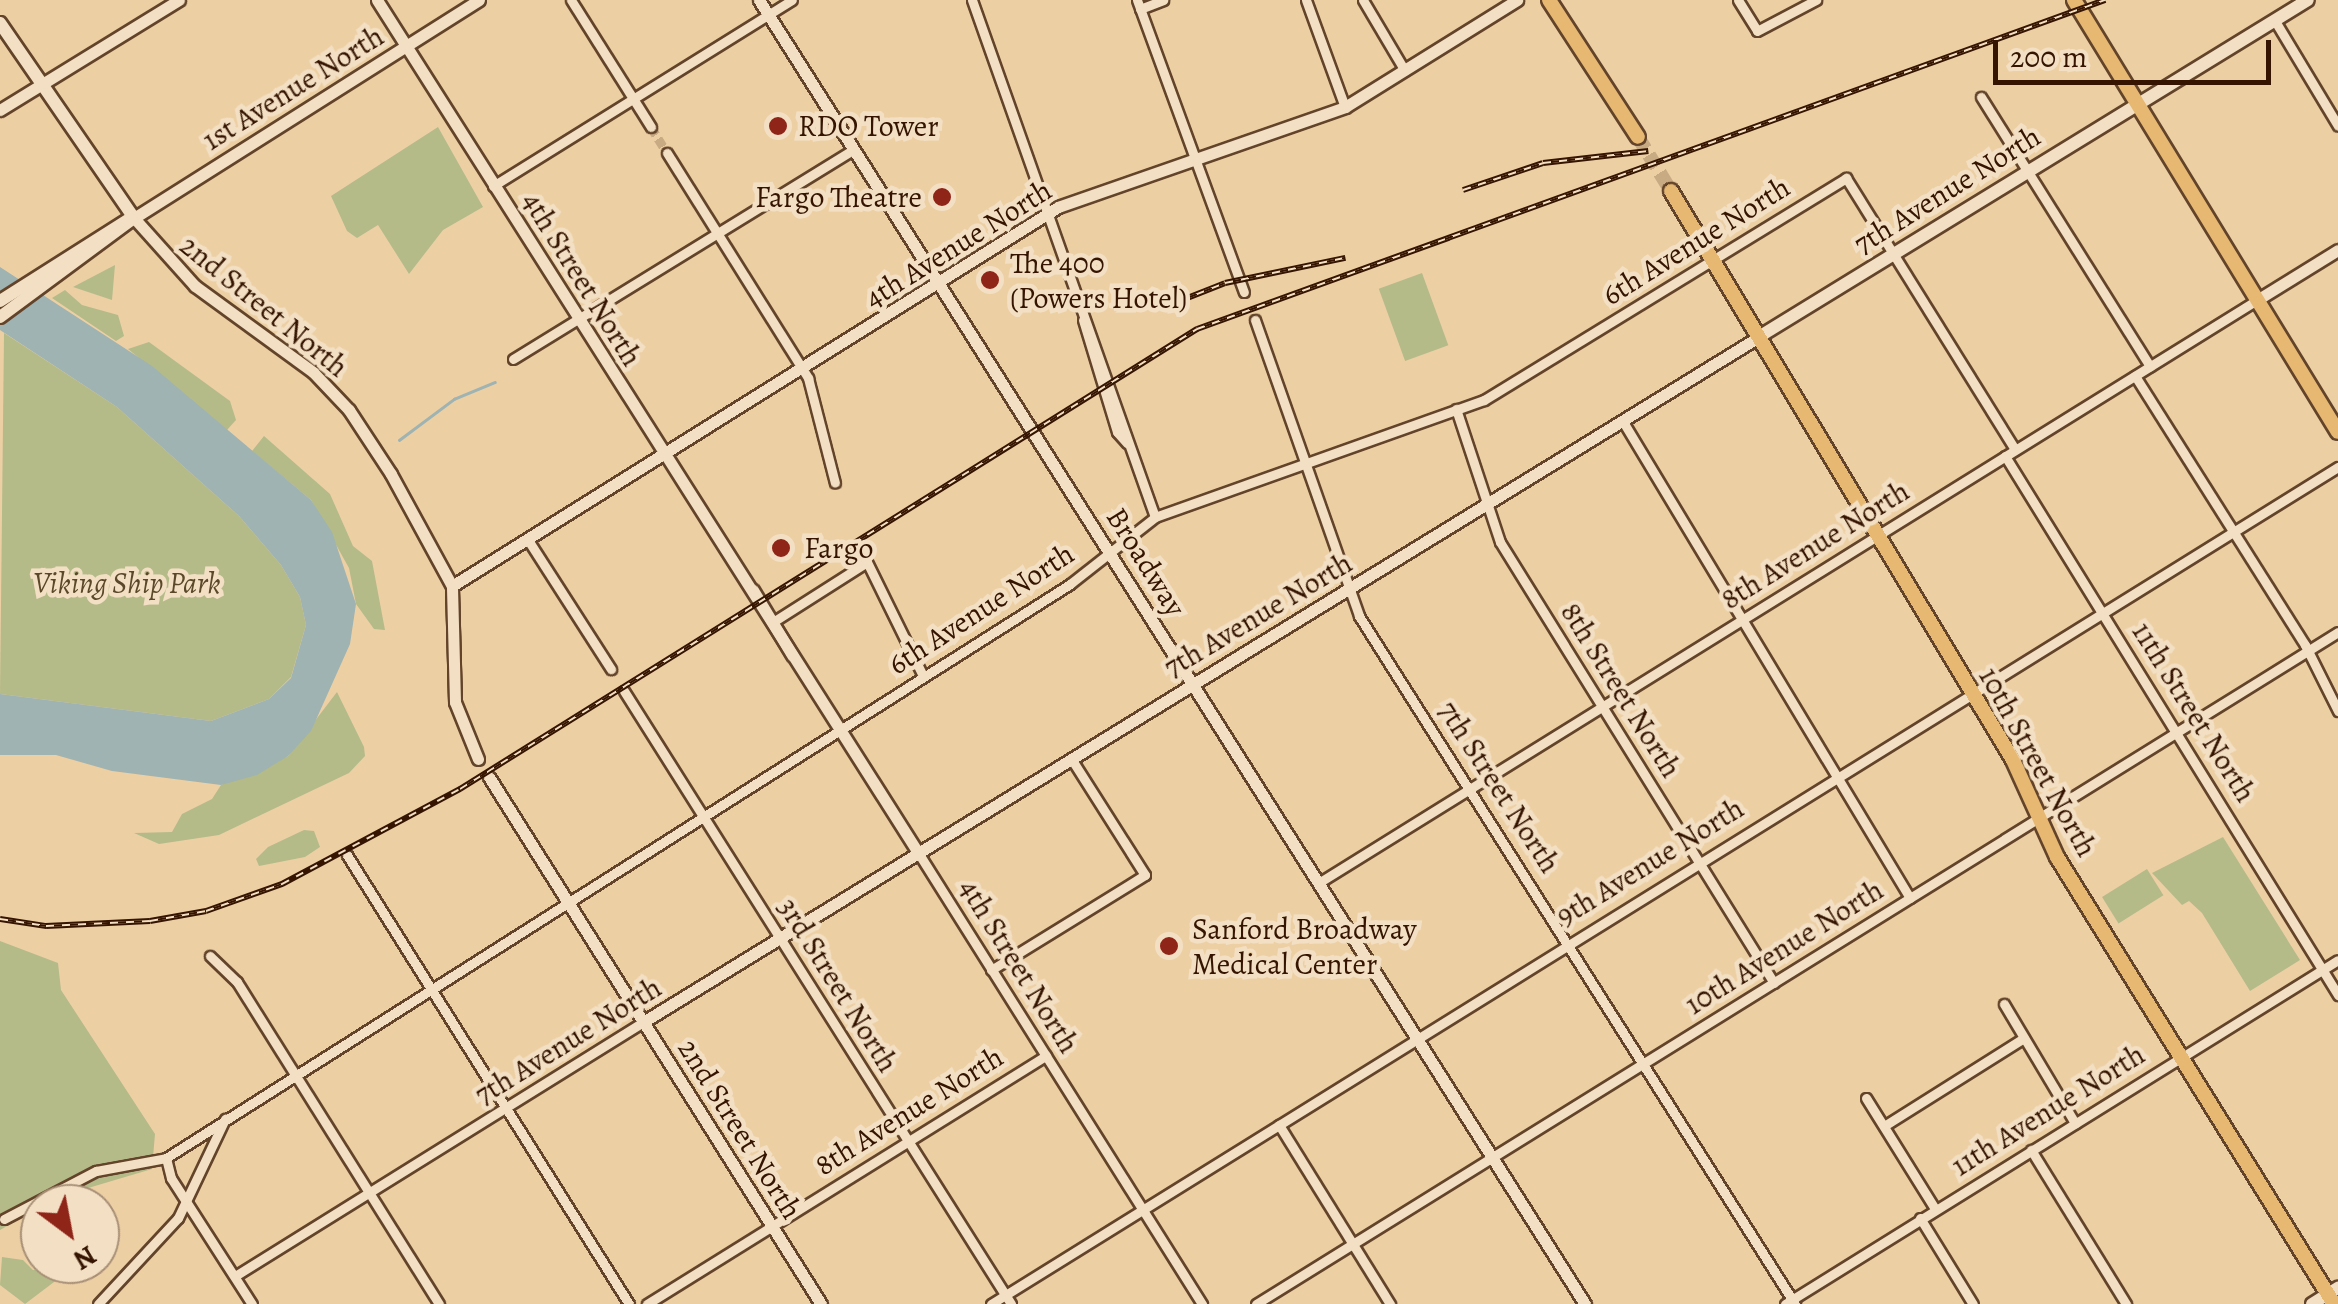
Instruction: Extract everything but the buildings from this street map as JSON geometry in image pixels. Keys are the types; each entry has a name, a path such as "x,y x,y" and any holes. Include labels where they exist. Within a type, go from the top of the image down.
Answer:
{"main road":[{"path":"1549,0 1638,137"},
{"path":"2074,0 2338,432"},
{"name":"7th Avenue North","path":"1757,338 2308,0"},
{"name":"2nd Street North","path":"0,23 134,218"},
{"name":"10th Street North","path":"1671,190 1972,695 2057,856 2333,1295"},
{"name":"1st Avenue North","path":"0,300 134,218"},
{"name":"1st Avenue North","path":"0,317 98,241"},
{"path":"2312,1304 2333,1295"}],"street":[{"path":"0,110 179,0"},
{"name":"4th Street North","path":"377,0 1202,1304"},
{"name":"1st Avenue North","path":"134,218 479,0"},
{"path":"571,0 651,126"},
{"name":"Broadway","path":"759,0 1585,1304"},
{"path":"493,186 792,0"},
{"path":"972,0 1083,318 1096,338 1127,443 1155,517"},
{"path":"1163,0 1139,4 1244,292"},
{"path":"1306,0 1345,107"},
{"path":"1363,0 1405,70"},
{"name":"4th Avenue North","path":"452,586 530,543 1046,215 1345,107 1517,0"},
{"path":"1738,1 1757,31 1816,0"},
{"path":"2275,20 2338,126"},
{"path":"1981,96 2150,366"},
{"path":"513,359 853,150"},
{"path":"667,153 802,370 835,483"},
{"name":"11th Street North","path":"1846,178 2104,613 2338,995"},
{"name":"6th Avenue North","path":"166,1158 923,676 1112,553 1155,517 1302,460 1484,400 1846,178"},
{"name":"2nd Street North","path":"134,218 194,286 313,372 350,410 420,521 452,586 455,702 478,759"},
{"name":"8th Avenue North","path":"1320,882 2338,250"},
{"name":"7th Street North","path":"1255,320 1348,590 1790,1303"},
{"name":"7th Avenue North","path":"235,1276 1757,338"},
{"path":"2136,376 2306,651 2338,711"},
{"name":"8th Street North","path":"1456,409 1500,542 1774,983"},
{"path":"1622,420 1834,778 1910,898"},
{"name":"9th Avenue North","path":"991,1304 1008,1300 1142,1210 1568,941 2338,467"},
{"path":"530,543 611,669"},
{"path":"776,620 866,562 923,676"},
{"name":"4th Street North","path":"746,584 776,620 793,656"},
{"name":"10th Avenue North","path":"1256,1304 2338,632"},
{"name":"3rd Street North","path":"624,691 1008,1300"},
{"path":"992,970 1144,875 1072,760"},
{"name":"2nd Street North","path":"488,776 821,1304"},
{"path":"347,855 629,1304"},
{"path":"210,956 237,982 439,1304"},
{"name":"11th Avenue North","path":"1790,1303 1920,1218 2338,960"},
{"path":"2004,1004 2075,1123"},
{"path":"1884,1126 2024,1038"},
{"name":"8th Avenue North","path":"647,1304 1046,1056"},
{"path":"1866,1098 1935,1209"},
{"path":"98,1304 178,1218 226,1118"},
{"path":"1279,1124 1390,1304"},
{"path":"2031,1150 2126,1304"},
{"path":"4,1219 96,1171 166,1158 186,1201 252,1304"},
{"path":"1920,1218 1973,1304"}],"green space":[{"path":"438,127 483,207 443,230 409,274 378,225 357,238 347,231 331,196"},
{"path":"115,265 112,300 73,287"},
{"path":"1422,273 1448,345 1405,361 1379,289"},
{"path":"65,290 82,305 118,315 124,336 116,341 52,298"},
{"name":"Viking Ship Park","path":"4,333 117,407 239,516 281,565 300,597 306,625 291,677 269,699 211,721 0,694"},
{"path":"149,342 230,401 236,420 227,430 128,349"},
{"path":"264,436 330,494 353,546 372,561 385,630 374,629 356,604 349,568 311,500 252,451"},
{"path":"337,692 364,747 365,756 349,773 219,835 159,844 134,833 172,832 182,814 212,799 221,785 288,756"},
{"path":"304,830 314,831 320,847 305,857 259,866 256,859 268,847"},
{"path":"2223,837 2300,960 2250,991 2202,913 2189,901 2182,905 2152,873"},
{"path":"2147,869 2163,895 2118,923 2102,897"},
{"path":"0,941 58,963 61,990 155,1134 152,1169 102,1184 20,1184 20,1219 0,1230"},
{"path":"2,1257 20,1260 20,1284 51,1284 25,1304 0,1285"}],"shaded area":[{"path":"0,267 152,366 311,500 332,532 356,604 350,644 311,731 288,756 257,775 221,785 112,771 56,755 0,755 0,694 211,721 269,699 291,678 306,625 300,597 281,565 239,516 117,407 0,330"}],"waterway":[{"path":"399,440 454,399 495,382"}],"tunnel":[{"path":"651,127 667,153"},
{"path":"1638,137 1671,191"}],"railway":[{"path":"0,919 46,926 150,921 206,911 282,884 460,789 1197,329 2105,0"},
{"path":"1463,190 1543,163 1648,151"},
{"path":"1167,306 1225,283 1345,258"}],"place":[{"name":"RDO Tower","path":"778,126"},
{"name":"Fargo Theatre","path":"942,197"},
{"name":"The 400 (Powers Hotel)","path":"990,280"},
{"name":"Fargo","path":"781,548"},
{"name":"Sanford Broadway Medical Center","path":"1169,946"}]}
